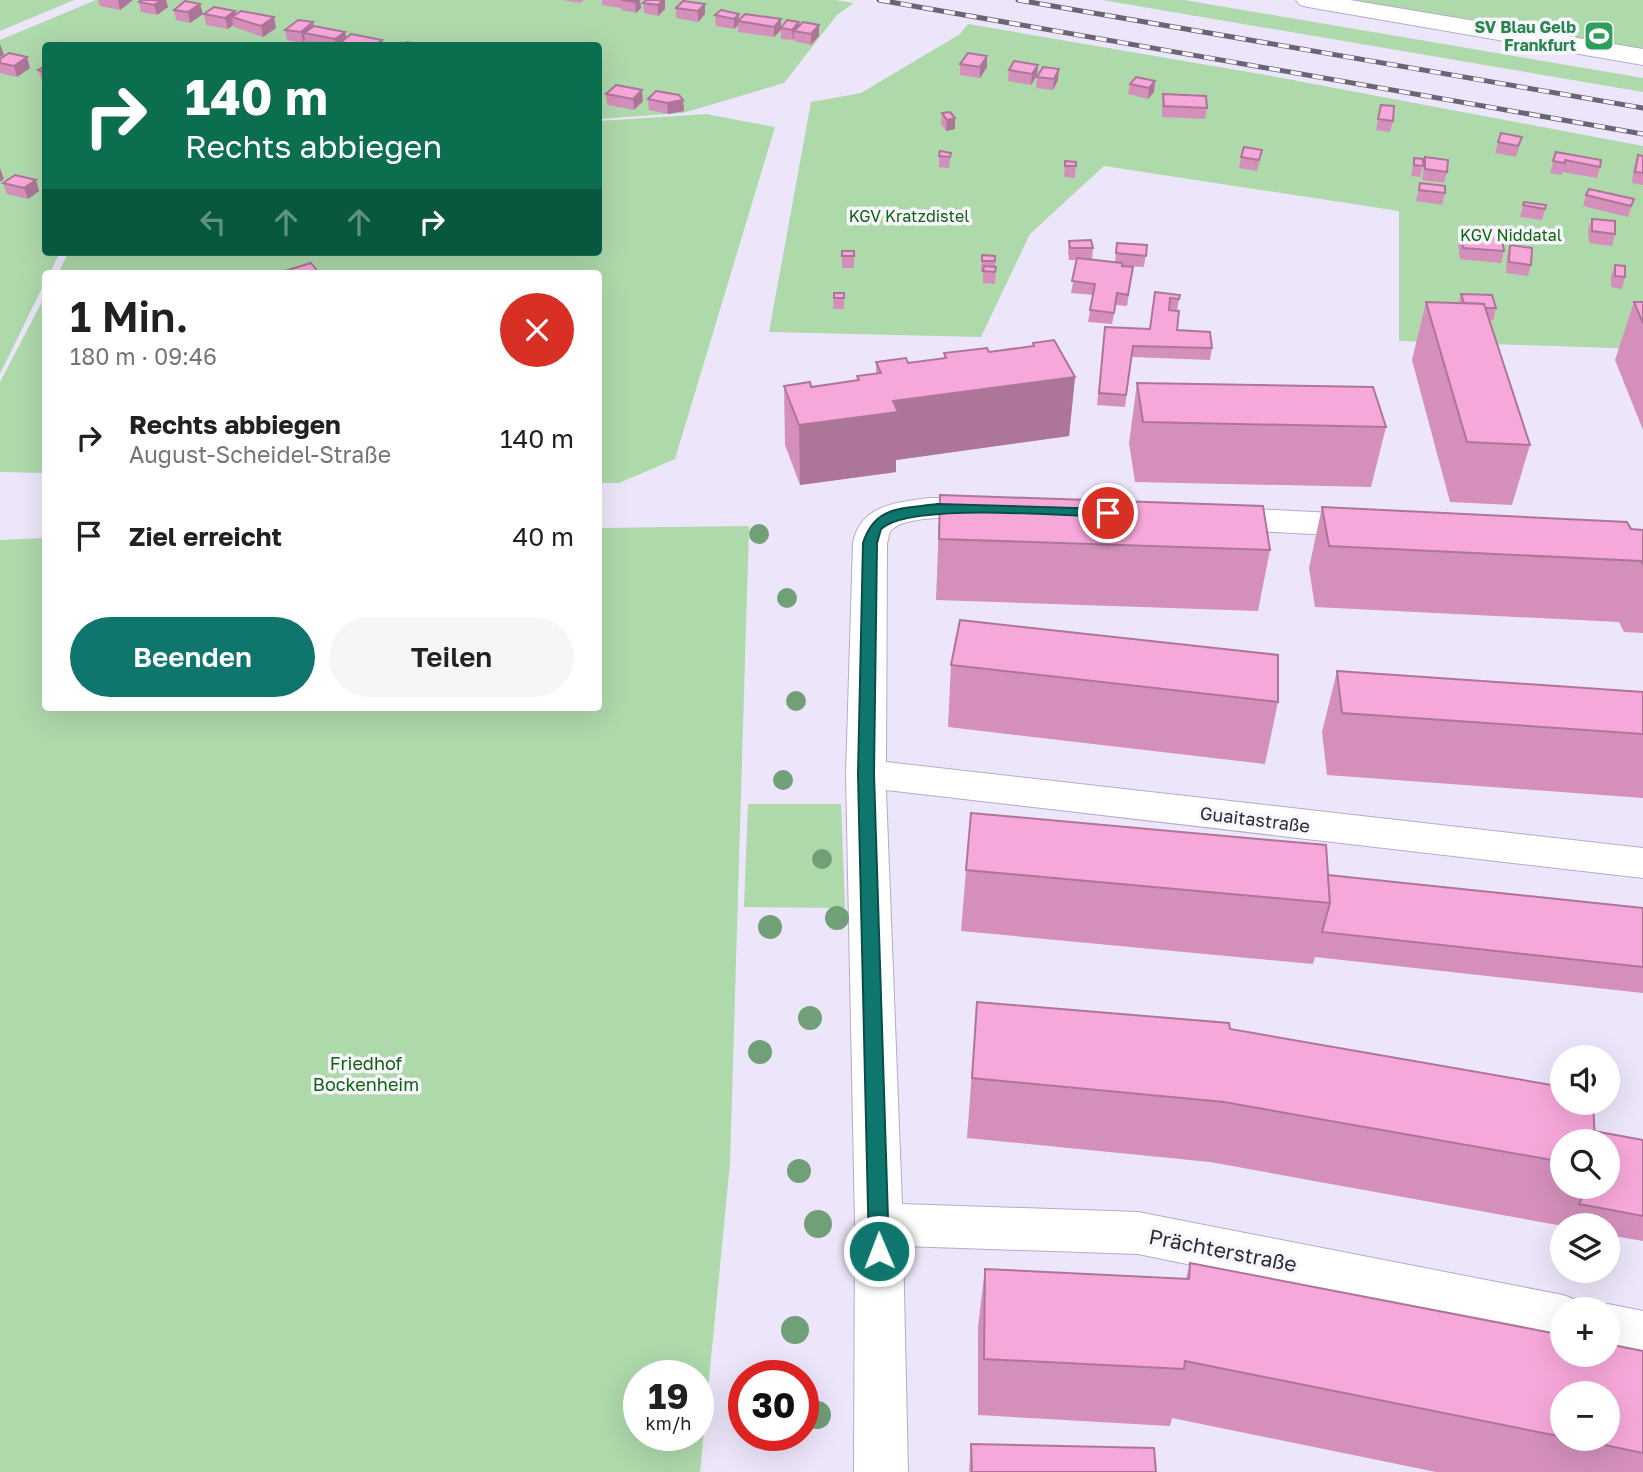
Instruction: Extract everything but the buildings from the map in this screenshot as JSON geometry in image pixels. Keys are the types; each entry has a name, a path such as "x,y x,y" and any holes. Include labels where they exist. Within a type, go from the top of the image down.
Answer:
{"street":[{"path":"1308,0 1643,57"},
{"path":"881,1472 879,1224 866,774 870,543 875,527 897,514 937,509 1030,510"},
{"path":"1177,516 1396,527"},
{"name":"Guaitastraße","path":"866,774 1643,863"},
{"name":"Prächterstraße","path":"879,1224 1138,1234 1550,1315"},
{"path":"1620,1329 1643,1334"}],"green space":[{"path":"0,0 74,0 0,31"},
{"path":"96,0 835,0 854,3 837,15 784,83 683,113 602,119 602,42 42,42 42,256 58,256 51,270 42,270 42,288 0,374 0,40"},
{"path":"1102,0 1184,0 1643,78 1643,92"},
{"name":"SV Blau Gelb Frankfurt","path":"1319,0 1643,0 1643,54"},
{"name":"KGV Niddatal","path":"968,24 1266,75 1643,146 1643,349 1399,341 1399,211 1104,166 1030,234 981,337 769,332 811,102 861,93 960,34"},
{"path":"706,114 775,127 675,459 619,483 602,483 602,270 60,270 67,256 602,256 602,121"},
{"path":"42,302 42,473 0,472 0,382"},
{"name":"Friedhof Bockenheim","path":"749,526 730,1163 711,1360 623,1360 623,1451 702,1451 700,1472 0,1472 0,540 42,538 42,711 602,711 602,528"},
{"path":"748,804 841,804 845,908 744,907"}],"railway":[{"path":"879,0 1643,134"},
{"path":"1018,0 1643,108"}],"place":[{"name":"SV Blau Gelb Frankfurt","path":"1599,36"}],"route":[{"path":"879,1251 866,774 870,543 875,527 897,514 937,509 992,508 1108,513"}],"park label":[{"name":"KGV Kratzdistel","path":"909,216"}]}
